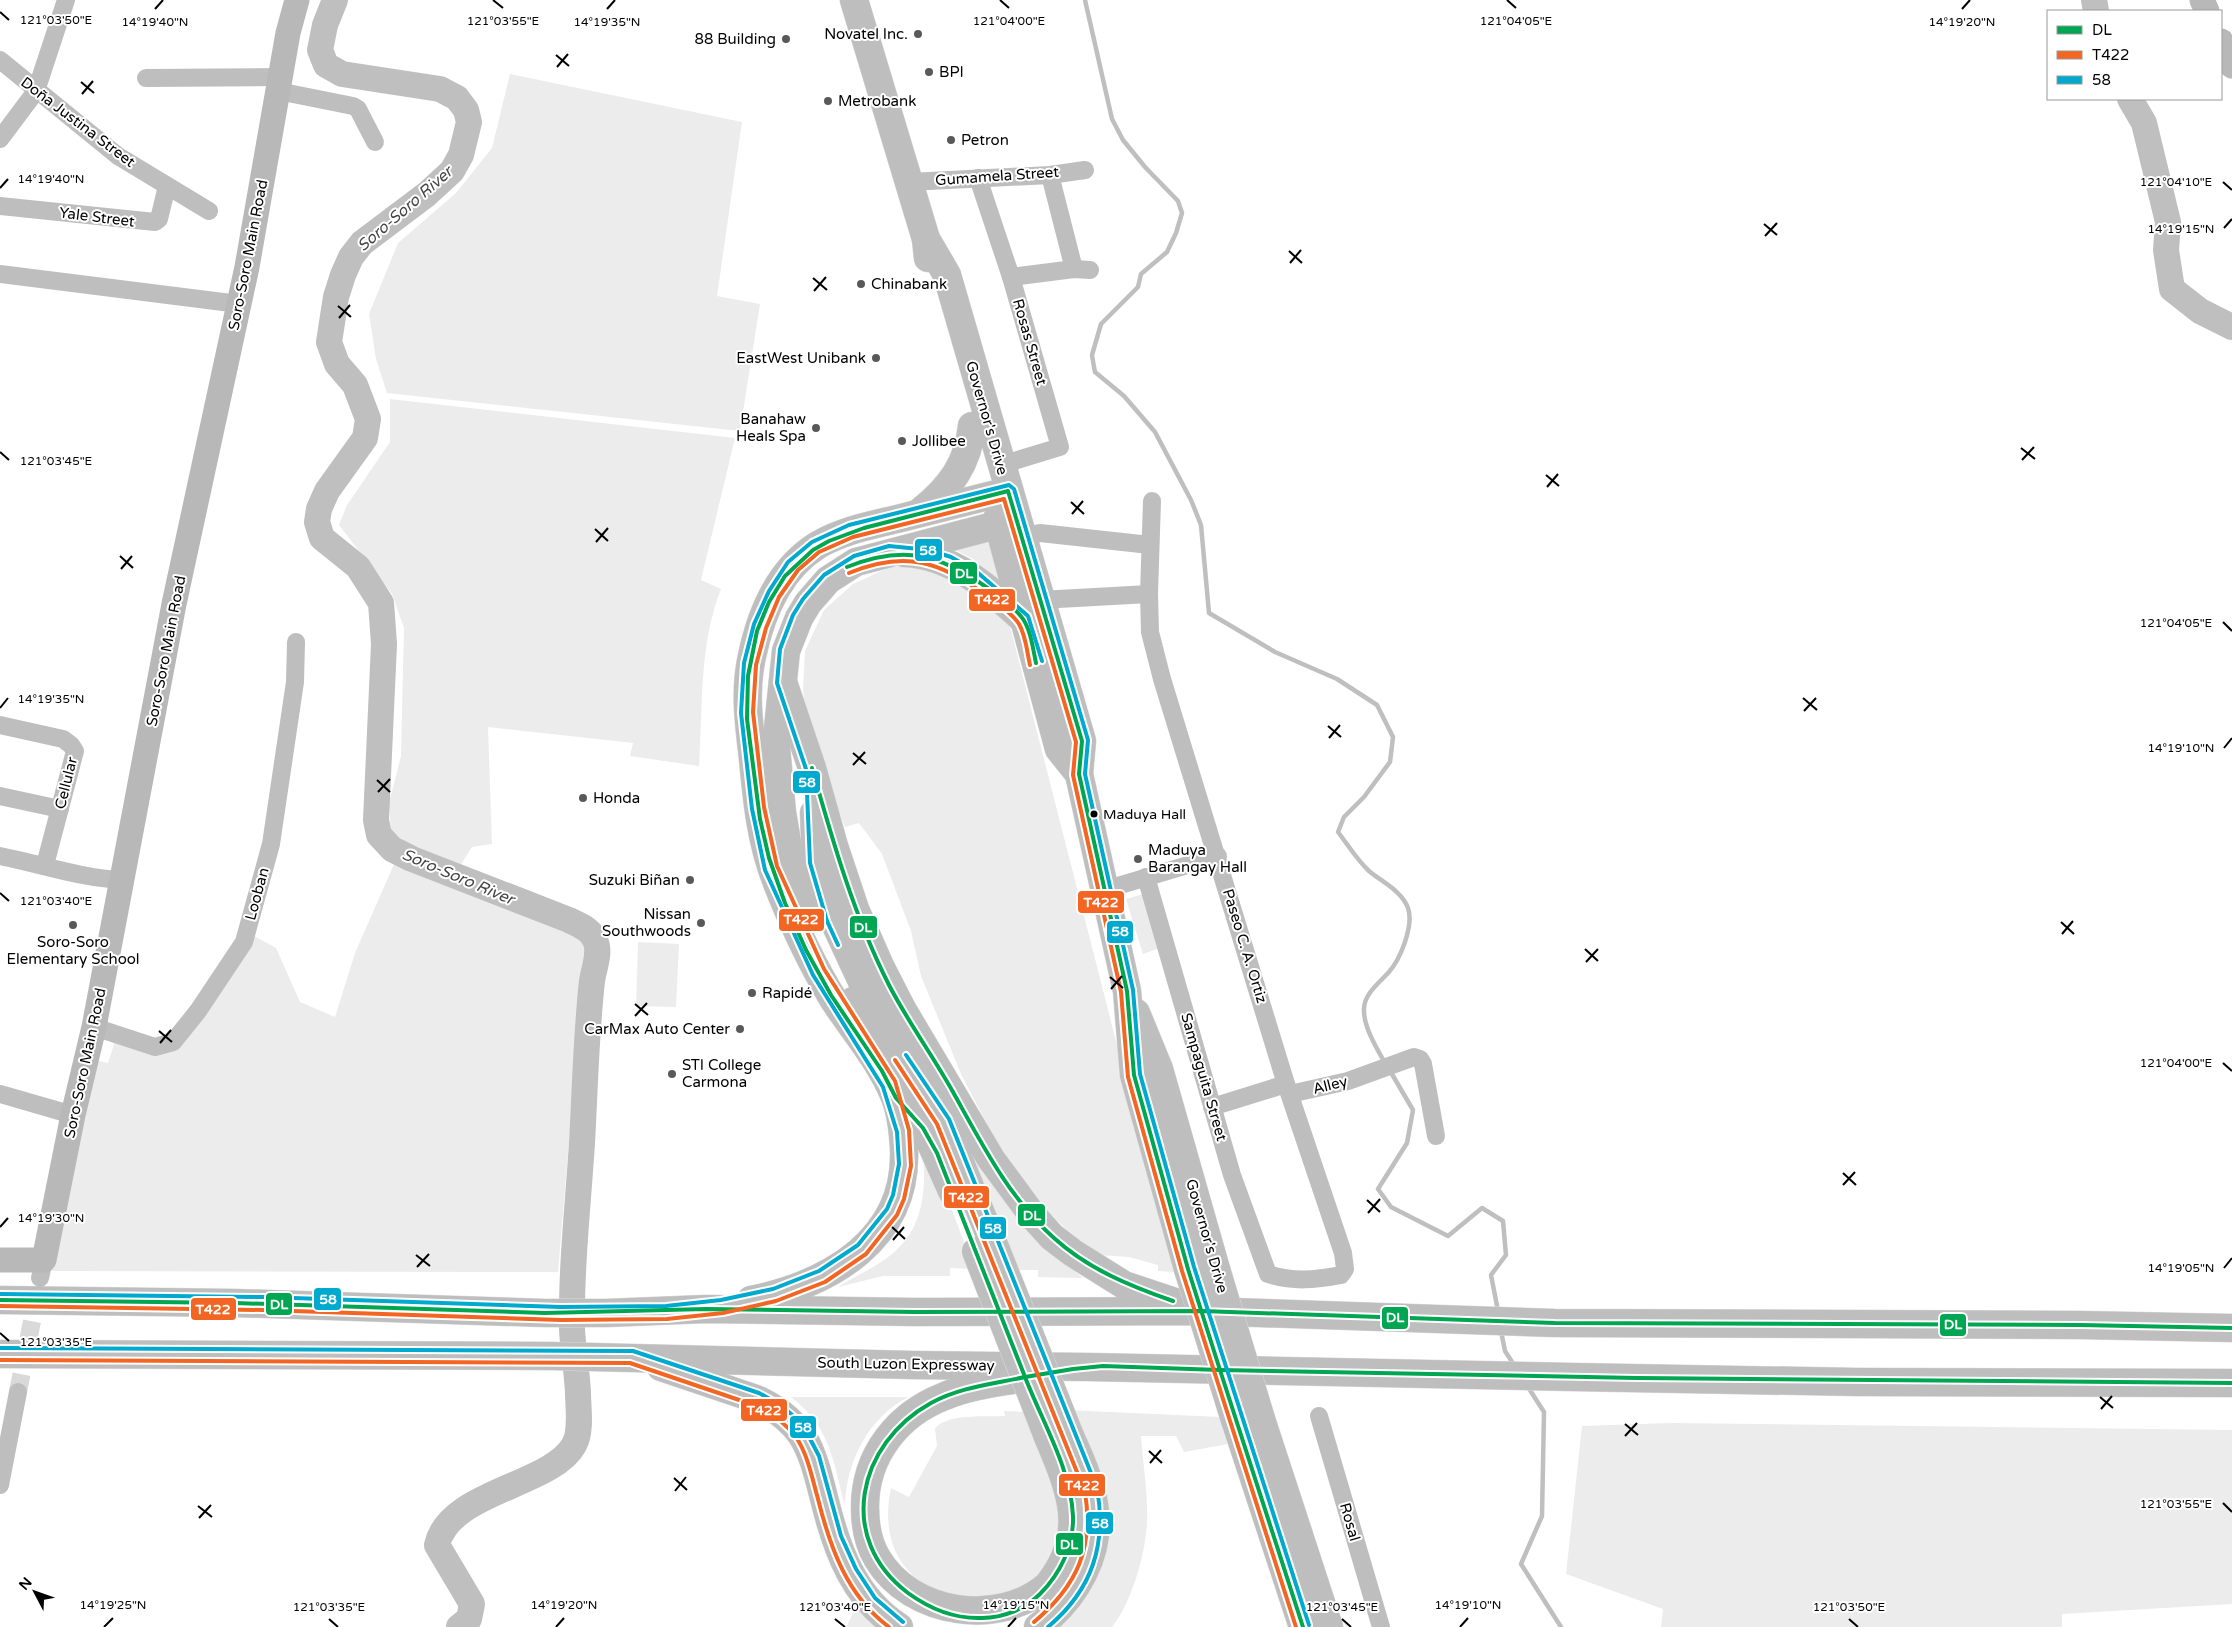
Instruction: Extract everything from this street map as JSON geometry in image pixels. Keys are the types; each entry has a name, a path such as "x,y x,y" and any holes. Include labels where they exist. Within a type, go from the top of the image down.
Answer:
{"highway":[{"name":"Governor's Drive","path":"854,0 926,239 930,280 972,426 1012,527 1032,610 1059,749 1079,774 1127,990 1134,1075 1188,1269 1329,1627"},
{"name":"Governor's Drive","path":"926,239 947,275 1001,466 1000,494"},
{"path":"915,515 944,491 960,470 968,450 972,426"},
{"path":"706,1310 776,1295 812,1282 846,1262 870,1242 888,1219 896,1205 904,1175 903,1131 895,1097 881,1070 818,972 778,884 761,828 747,712 747,682 760,626 770,601 785,576 804,556 828,540 851,531 1000,494"},
{"path":"892,1044 860,1011 834,972 795,874 785,832 776,747 786,651 792,634 808,603 828,580 856,562 890,552 1012,527"},
{"path":"890,552 917,554 948,563 985,586 1032,610"},
{"path":"783,682 812,768 855,909 880,966 902,1009 951,1088 991,1160 1013,1192 1052,1237 1097,1270 1124,1285 1202,1311"},
{"path":"812,768 815,848 818,873 833,919 892,1044 943,1121 986,1251 1059,1436 1091,1490 1096,1522 1095,1536 1086,1568 1076,1587 1058,1610 1038,1627"},
{"name":"Governor's Drive","path":"1127,990 1159,1069 1216,1269 1248,1420 1303,1627"},
{"path":"895,1097 925,1130 986,1251"},
{"path":"0,1300 236,1303 545,1313 706,1310 915,1312 1202,1311 1555,1323 2080,1325 2232,1328"},
{"name":"South Luzon Expressway","path":"0,1354 631,1357 912,1366 1088,1367 1858,1382 2232,1383"},
{"path":"631,1357 756,1399 770,1406 791,1423 807,1446 814,1461 835,1537 851,1575 872,1605 899,1627"},
{"path":"1059,1436 1070,1491 1074,1525 1072,1538 1063,1563 1039,1595 1017,1611 1003,1616 977,1619 952,1615 926,1606 893,1579 876,1557 866,1530 865,1498 867,1480 877,1453 896,1427 921,1408 944,1396 971,1387 1088,1367"}],"street":[{"path":"0,139 36,90 66,0"},
{"name":"Soro-Soro Main Road","path":"0,1260 42,1269 73,1115 94,1027 174,604 239,304 288,33 297,0"},
{"path":"2222,43 2232,65"},
{"name":"Doña Justina Street","path":"0,60 118,156 209,211"},
{"path":"146,78 279,84 358,109 375,142"},
{"name":"Gumamela Street","path":"909,182 1050,175 1085,170"},
{"path":"1011,277 1082,270 1050,175"},
{"name":"Rosas Street","path":"978,178 1011,277 1060,447 1001,466"},
{"name":"Yale Street","path":"0,206 155,222 159,219 167,186"},
{"path":"0,274 239,304"},
{"name":"Paseo C. A. Ortiz","path":"1152,501 1149,594 1150,632 1162,679 1218,856 1288,1089 1343,1253 1345,1269 1341,1275 1310,1281 1281,1278 1268,1274"},
{"path":"1012,527 1040,533 1150,545"},
{"path":"1032,610 1149,594"},
{"name":"Looban","path":"94,1027 155,1048 173,1042 198,1011 244,942 271,844 295,682 296,642"},
{"name":"Cellular","path":"0,725 62,739 71,744 75,751 45,865"},
{"path":"0,796 60,809"},
{"path":"0,856 45,865 68,873 94,878 122,880"},
{"path":"1104,890 1218,856"},
{"name":"Sampaguita Street","path":"1146,877 1232,1175 1268,1274"},
{"name":"Alley","path":"1212,1107 1288,1089 1369,1074 1414,1058 1420,1059 1423,1064 1436,1136"},
{"path":"0,1094 73,1115"},
{"path":"0,1485 18,1392"},
{"name":"Rosal","path":"1318,1416 1381,1627"}],"shaded area":[{"path":"510,74 742,122 717,296 760,304 740,431 387,393 376,359 369,314 398,243 456,193 492,148"},
{"path":"390,399 735,438 701,580 721,589 714,610 705,653 699,766 630,756 633,743 488,727 492,844 472,847 460,866 423,853 391,831 389,803 401,756 404,628 392,594 339,525 347,505 390,442"},
{"path":"995,533 1010,589 973,559 944,544"},
{"path":"926,565 980,597 1010,626 1175,1272 1158,1271 1158,1265 1129,1257 1099,1255 1067,1230 1032,1196 991,1132 961,1074 921,976 911,931 882,854 859,823 845,827 807,733 803,689 805,651 824,610 853,584 890,567"},
{"path":"395,862 566,930 586,941 558,1272 52,1271 90,1059 108,1063 116,1038 158,1050 254,936 276,948 300,1002 335,1017 355,953"},
{"path":"1147,893 1163,947 1143,954 1126,899"},
{"path":"638,942 679,944 676,1007 636,1006"},
{"path":"958,1118 1051,1251 1083,1278 1038,1277 1038,1270 1014,1270"},
{"path":"930,1151 974,1269 950,1268 950,1276 883,1276 838,1287 881,1262 905,1241 913,1228 922,1201 924,1186 923,1154"},
{"path":"791,1397 908,1397 881,1417 862,1443 850,1473 845,1506 833,1460 822,1433 815,1421"},
{"path":"1067,1410 1220,1417 1228,1444 1184,1452 1176,1436 1141,1436 1147,1500 1144,1548 1132,1591 1112,1627 1056,1627"},
{"path":"1004,1411 1030,1412 1055,1496 1060,1525 1053,1553 1038,1577 994,1604 940,1592 920,1581 900,1560 894,1547 888,1519 891,1488 909,1497 937,1446 935,1429 940,1424 957,1418 1005,1416"},
{"path":"1672,1423 2232,1430 2232,1604 2062,1614 2062,1627 1661,1627 1663,1609 1566,1574 1582,1426"},
{"path":"856,1607 877,1627 846,1627"}],"waterway":[{"name":"Soro-Soro River","path":"335,0 325,25 320,50 326,65 342,74 440,89 457,98 466,110 469,122 461,155 452,171 427,194 362,243 351,257 336,297 329,342 337,364 355,385 368,419 365,438 327,491 319,509 317,522 322,538 358,567 381,603 384,644 376,820 379,835 392,849 412,859 581,926 588,930 597,945 588,1022 573,1282 572,1329 578,1393 578,1433 574,1445 562,1459 545,1470 480,1500 460,1512 445,1527 437,1545 472,1604 469,1619 459,1627"},
{"path":"1085,0 1112,119 1123,140 1145,167 1178,201 1182,213 1176,233 1167,252 1141,274 1138,287 1101,324 1092,355 1095,372 1124,396 1155,432 1191,500 1201,525 1209,613 1275,652 1337,679 1377,705 1393,737 1390,762 1364,797 1344,817 1338,832 1365,867 1396,892 1408,908 1408,932 1402,950 1394,966 1367,998 1364,1009 1368,1030 1385,1063"},
{"path":"2094,0 2096,10"},
{"path":"2131,100 2144,123 2168,222 2166,250 2172,289 2200,311 2232,327"},
{"path":"1389,1069 1413,1110 1407,1143 1378,1189 1391,1207 1448,1236 1482,1208 1503,1221 1506,1255 1491,1275 1498,1311"},
{"path":"1501,1331 1505,1351 1514,1365"},
{"path":"1528,1387 1544,1412 1542,1516 1521,1564 1561,1627"}],"tunnel":[{"path":"18,1392 38,1291"}],"transit line":[{"name":"58","path":"0,1294 263,1297 561,1307 666,1306 721,1300 773,1289 819,1271 858,1245 887,1209 893,1195 899,1164 897,1132 883,1087 813,975 765,870 752,809 741,713 744,663 754,624 769,591 788,562 812,542 849,525 1009,485 1014,489 1088,740 1085,774 1133,990 1140,1074 1194,1267 1309,1625"},
{"name":"DL","path":"1025,1377 937,1153 923,1128 896,1098 882,1071 831,995 806,950 785,903 769,858 760,819 747,719 748,676 757,631 769,602 785,576 813,550 829,541 864,528 1008,491 1082,741 1079,774 1127,991 1134,1075 1188,1269 1220,1370"},
{"name":"T422","path":"0,1306 263,1310 561,1320 667,1319 723,1313 776,1301 825,1282 866,1254 897,1215 904,1199 911,1166 909,1130 895,1081 824,969 777,866 764,807 753,712 756,665 766,628 779,597 798,570 819,552 853,537 1004,499 1076,742 1073,775 1121,992 1128,1077 1182,1271 1296,1627"},
{"name":"58","path":"838,945 827,921 810,863 806,769 777,683 780,649 793,615 803,599 824,575 854,556 889,546 929,550 951,557 977,572 1028,616 1042,661"},
{"name":"DL","path":"847,567 867,560 904,555 921,556 954,568 989,589 1020,615 1028,629 1036,663"},
{"name":"T422","path":"849,573 869,566 905,561 937,567 953,574 996,602 1016,620 1023,634 1030,665"},
{"name":"DL","path":"812,768 845,878 865,932 889,985 1010,1188 1038,1222 1054,1238 1081,1259 1125,1283 1173,1301"},
{"name":"58","path":"906,1055 949,1119 1097,1488 1100,1529 1093,1565 1076,1598 1048,1627"},
{"name":"T422","path":"895,1060 937,1124 1085,1492 1087,1531 1079,1565 1061,1594 1034,1622"},
{"name":"DL","path":"0,1300 235,1303 545,1313 706,1309 915,1312 1202,1311 1555,1323 2080,1325 2232,1328"},
{"name":"58","path":"0,1348 633,1351 759,1393 779,1404 796,1418 806,1431 819,1456 841,1536 856,1569 875,1598 903,1622"},
{"name":"T422","path":"0,1360 630,1363 754,1405 766,1411 787,1427 796,1437 807,1459 828,1535 842,1569 862,1601 874,1615 889,1627"},
{"name":"DL","path":"1025,1377 1103,1366 1220,1370"},
{"name":"DL","path":"1220,1370 1637,1378 2232,1383"},
{"name":"DL","path":"1220,1370 1303,1627"},
{"name":"DL","path":"1025,1377 1055,1445 1067,1481 1073,1516 1073,1527 1068,1549 1054,1578 1040,1594 1021,1608 990,1618 962,1617 943,1612 925,1604 908,1593 885,1571 871,1546 864,1520 865,1493 872,1467 886,1442 906,1421 931,1403 953,1393 1025,1377"}],"place":[{"name":"Novatel Inc.","path":"918,34"},
{"name":"88 Building","path":"786,39"},
{"name":"BPI","path":"929,72"},
{"name":"Metrobank","path":"828,101"},
{"name":"Petron","path":"951,140"},
{"name":"Chinabank","path":"861,284"},
{"name":"EastWest Unibank","path":"876,358"},
{"name":"Banahaw Heals Spa","path":"816,428"},
{"name":"Jollibee","path":"902,441"},
{"name":"Honda","path":"583,798"},
{"name":"Maduya Hall","path":"1094,814"},
{"name":"Maduya Barangay Hall","path":"1138,859"},
{"name":"Suzuki Biñan","path":"690,880"},
{"name":"Nissan Southwoods","path":"701,923"},
{"name":"Soro-Soro Elementary School","path":"73,925"},
{"name":"Rapidé","path":"752,993"},
{"name":"CarMax Auto Center","path":"740,1029"},
{"name":"STI College Carmona","path":"672,1074"}]}
